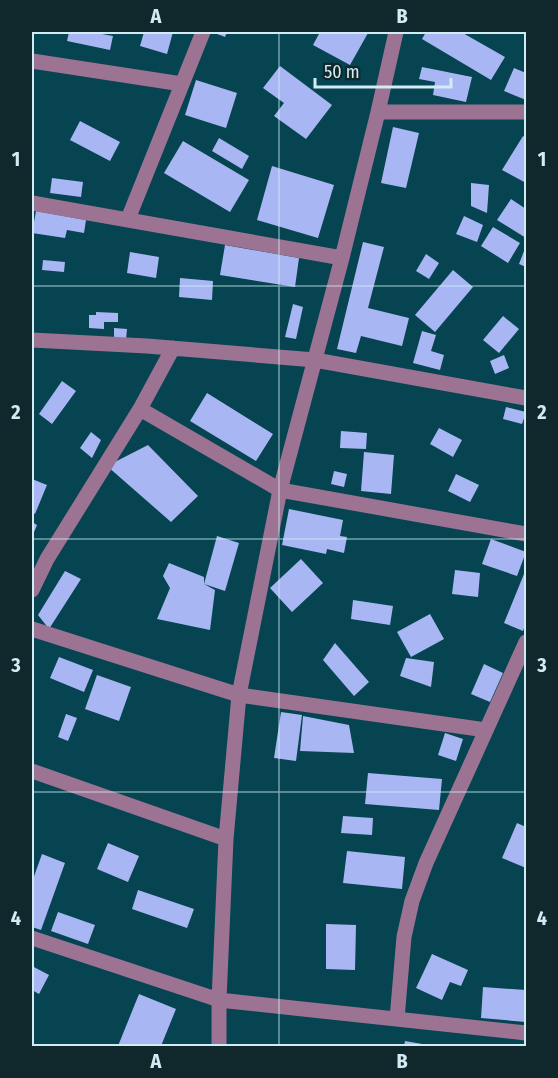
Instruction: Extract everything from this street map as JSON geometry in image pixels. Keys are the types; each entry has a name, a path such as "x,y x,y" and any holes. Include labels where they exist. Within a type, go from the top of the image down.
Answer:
{"street":[{"path":"128,219 203,32"},
{"path":"219,1047 226,839 239,695 280,490 342,258 396,32"},
{"path":"32,61 182,84"},
{"path":"378,112 526,112"},
{"path":"32,203 342,258"},
{"path":"32,340 173,348 315,360 526,398"},
{"path":"32,590 47,559 140,409 173,348"},
{"path":"140,409 280,490 526,534"},
{"path":"32,629 239,695 486,730"},
{"path":"397,1019 404,937 412,901 426,863 526,642"},
{"path":"32,771 226,839"},
{"path":"32,938 219,1000 526,1033"}],"building":[{"path":"69,32 91,32 113,36 110,50 67,41"},
{"path":"144,32 173,32 167,54 140,46"},
{"path":"212,32 227,32 225,37"},
{"path":"320,32 368,33 350,65 313,45"},
{"path":"426,32 461,32 505,57 491,80 422,39"},
{"path":"280,66 332,105 306,139 274,116 284,103 263,88"},
{"path":"422,67 472,77 466,102 433,95 435,82 419,79"},
{"path":"514,68 526,73 526,100 504,91"},
{"path":"196,80 237,93 226,128 185,115"},
{"path":"80,121 120,142 110,161 70,140"},
{"path":"393,127 419,133 406,188 381,183"},
{"path":"523,136 526,138 526,183 502,170"},
{"path":"219,138 249,156 242,169 212,151"},
{"path":"183,141 249,180 230,212 164,173"},
{"path":"272,166 334,185 318,238 257,220"},
{"path":"52,178 83,182 81,197 50,193"},
{"path":"471,183 489,185 487,213 471,206"},
{"path":"511,199 526,209 526,238 497,220"},
{"path":"36,211 86,220 84,233 67,230 65,238 32,233"},
{"path":"464,216 483,225 477,242 456,234"},
{"path":"493,227 520,243 508,263 481,246"},
{"path":"363,242 384,247 368,308 409,318 402,346 361,336 356,353 337,349"},
{"path":"225,245 299,258 295,287 220,275"},
{"path":"526,246 526,267 519,264"},
{"path":"130,252 159,257 156,278 127,273"},
{"path":"426,254 439,263 429,279 416,271"},
{"path":"43,260 65,262 64,272 42,270"},
{"path":"453,270 473,287 435,332 415,315"},
{"path":"180,278 213,281 212,300 179,297"},
{"path":"293,304 303,307 296,339 285,337"},
{"path":"96,312 118,313 118,322 104,322 104,329 89,328 89,315 96,315"},
{"path":"503,316 519,329 499,353 483,340"},
{"path":"114,328 127,329 126,340 114,339"},
{"path":"422,331 436,335 431,351 444,355 440,370 413,363"},
{"path":"504,355 509,368 495,374 490,361"},
{"path":"62,381 76,391 52,424 39,414"},
{"path":"207,393 273,434 256,461 190,421"},
{"path":"506,407 526,412 522,424 503,419"},
{"path":"439,428 462,440 453,457 430,444"},
{"path":"341,431 367,433 366,449 340,448"},
{"path":"91,432 101,440 92,458 80,448"},
{"path":"148,445 198,496 171,522 107,466"},
{"path":"364,452 394,455 391,494 361,491"},
{"path":"334,471 347,474 344,487 331,484"},
{"path":"456,474 479,485 470,502 448,491"},
{"path":"32,479 47,485 35,514 32,512"},
{"path":"289,509 343,520 340,536 347,537 344,553 327,549 326,554 282,545"},
{"path":"32,522 37,525 32,537"},
{"path":"217,536 239,543 225,591 204,584"},
{"path":"491,539 526,552 517,576 482,564"},
{"path":"301,559 323,583 292,612 270,588"},
{"path":"169,563 204,577 204,584 215,590 210,630 157,619 170,588 163,576"},
{"path":"526,569 526,622 523,631 504,623"},
{"path":"455,570 480,573 478,597 452,594"},
{"path":"65,571 81,579 49,629 38,615"},
{"path":"353,600 393,606 390,625 351,619"},
{"path":"430,614 444,639 411,657 397,632"},
{"path":"335,643 369,682 354,696 323,660"},
{"path":"59,657 93,670 84,692 50,678"},
{"path":"406,658 434,662 431,687 400,676"},
{"path":"484,664 503,673 490,702 471,694"},
{"path":"97,675 131,687 119,721 85,709"},
{"path":"281,712 302,715 296,761 274,758"},
{"path":"66,714 77,718 68,741 58,737"},
{"path":"303,716 349,725 354,753 300,751"},
{"path":"445,733 463,739 456,761 438,755"},
{"path":"368,773 442,779 439,810 365,804"},
{"path":"343,816 373,818 372,835 341,833"},
{"path":"517,823 526,827 526,868 502,858"},
{"path":"108,843 139,856 128,882 97,869"},
{"path":"347,851 405,857 402,889 343,883"},
{"path":"42,854 65,863 41,930 32,927 32,882"},
{"path":"138,890 194,909 187,928 132,909"},
{"path":"58,912 95,925 88,944 51,931"},
{"path":"326,924 356,925 355,970 326,969"},
{"path":"432,954 468,970 461,986 450,982 442,1000 416,988"},
{"path":"32,966 49,975 39,994 32,990"},
{"path":"483,987 526,990 526,1022 481,1018"},
{"path":"139,994 176,1009 161,1046 118,1046"},
{"path":"405,1041 428,1045 428,1046 404,1046"}]}
